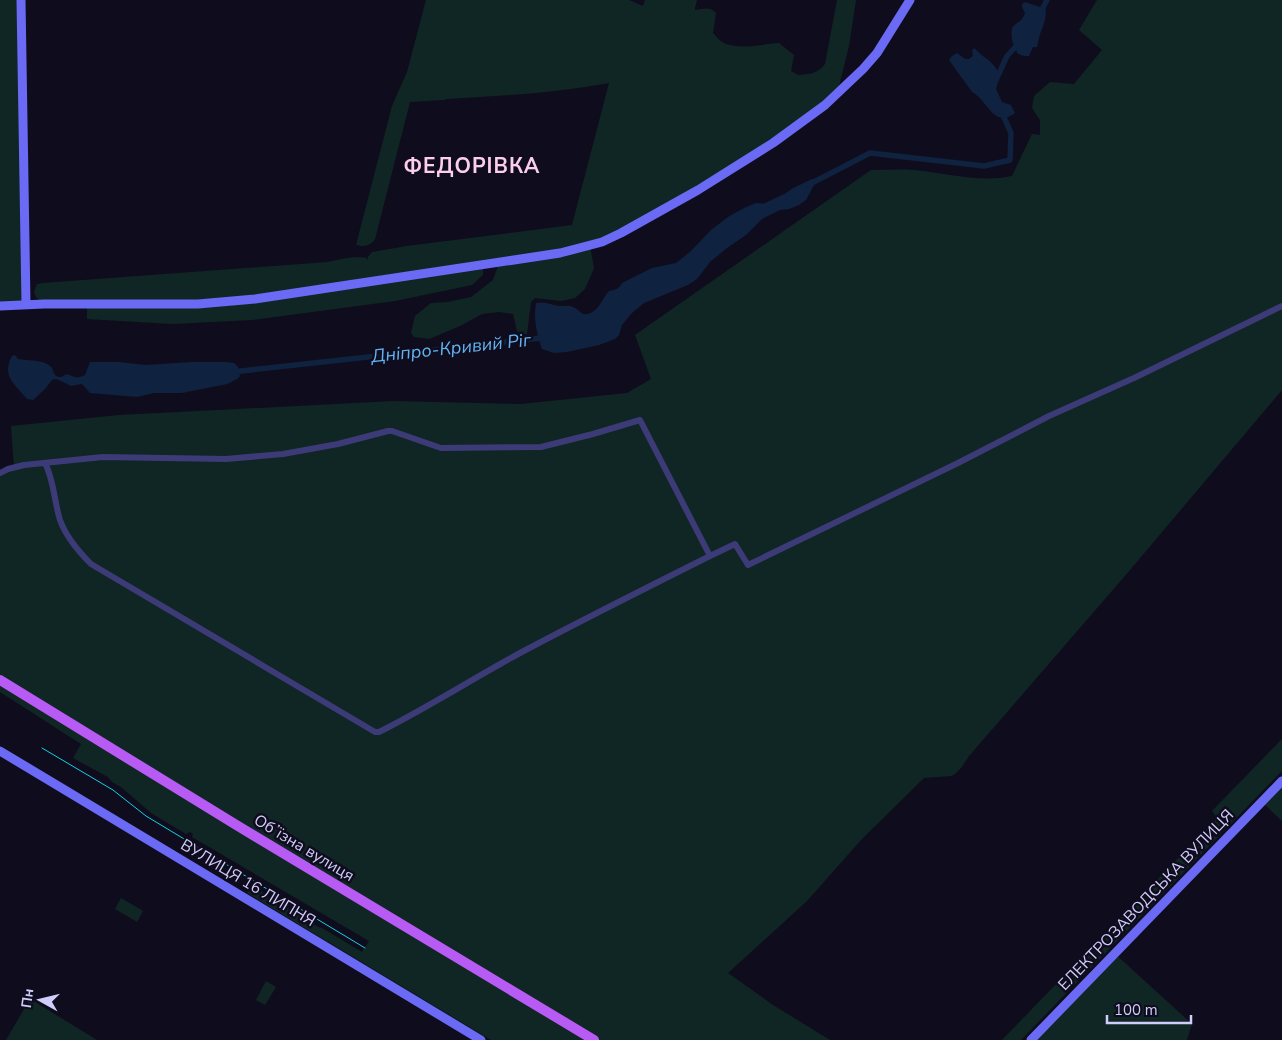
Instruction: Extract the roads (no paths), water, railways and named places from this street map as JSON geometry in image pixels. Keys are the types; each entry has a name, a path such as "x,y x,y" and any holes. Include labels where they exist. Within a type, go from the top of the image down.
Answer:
{"main road":[{"path":"21,0 26,304"},
{"path":"0,306 26,304 198,304 255,299 560,253 602,242 698,190 773,143 824,105 877,53 910,0"},
{"name":"Обʼїзна вулиця","path":"0,680 238,826 594,1040"},
{"name":"ВУЛИЦЯ 16 ЛИПНЯ","path":"0,751 481,1040"},
{"name":"ЕЛЕКТРОЗАВОДСЬКА ВУЛИЦЯ","path":"1031,1040 1282,781"}],"street":[{"path":"45,463 49,470 60,519 64,528 78,550 99,570 375,732 383,730 424,709 471,680 519,654 735,544 748,565 958,463 1049,416 1134,378 1282,306"},
{"path":"0,473 14,467 103,457 226,459 283,454 338,444 392,431 441,448 541,447 640,420 710,556"}],"water":[{"path":"1025,2 1046,9 1045,21 1037,47 1033,47 1029,56 1017,53 1011,33 1013,26 1023,18 1025,13 1022,4"},
{"path":"974,48 998,72 996,89 1002,102 1011,105 1015,113 1001,118 991,112 978,96 972,92 949,60 957,53 965,59 969,59 973,56 972,51"},
{"path":"812,179 814,180 814,185 806,200 799,205 780,210 762,219 746,235 710,262 697,279 688,285 644,303 622,325 619,335 615,339 599,345 567,352 554,353 542,349 536,326 536,303 542,302 570,306 584,314 590,313 598,307 609,291 617,289 622,283 652,268 676,263 691,251 711,230 728,217 756,203 769,204 793,188"},
{"path":"15,355 18,359 49,365 55,375 59,377 66,374 77,377 85,375 90,362 119,362 146,365 226,362 234,363 238,367 240,376 227,384 182,393 154,393 137,397 90,393 82,384 71,386 55,379 33,400 27,399 14,384 9,374 9,363 12,356"}],"waterway":[{"name":"Дніпро-Кривий Ріг","path":"1040,13 1047,0"},
{"name":"Дніпро-Кривий Ріг","path":"996,80 1007,56 1019,43"},
{"name":"Дніпро-Кривий Ріг","path":"808,185 870,153 984,166 1010,160 1011,133 1002,113"},
{"name":"Дніпро-Кривий Ріг","path":"763,207 784,197"},
{"name":"Дніпро-Кривий Ріг","path":"232,372 541,338 545,336"}],"tram line":[{"path":"42,748 113,790 146,816 365,948"}],"district":[{"name":"ФЕДОРІВКА","path":"472,166"}]}
